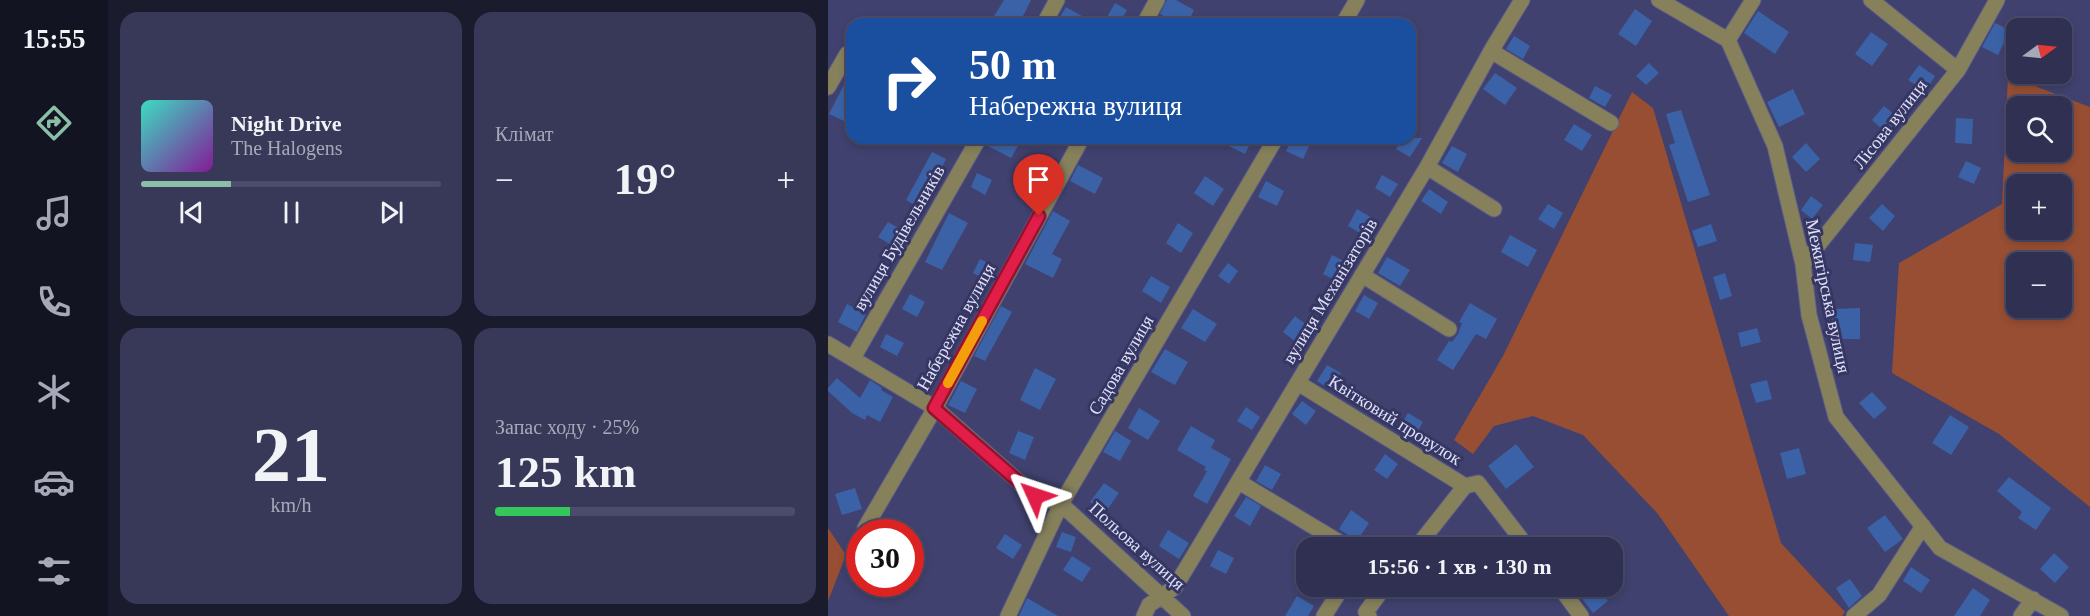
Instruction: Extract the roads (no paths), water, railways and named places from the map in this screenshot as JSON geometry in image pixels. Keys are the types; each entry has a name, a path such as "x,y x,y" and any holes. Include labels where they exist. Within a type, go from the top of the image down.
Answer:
{"street":[{"path":"1047,18 1057,0"},
{"path":"1147,18 1157,0"},
{"path":"1346,18 1357,0"},
{"name":"вулиця Механізаторів","path":"1144,616 1149,605 1175,587 1427,167 1522,0"},
{"path":"1659,0 1728,40 1753,0"},
{"path":"1871,0 1958,70"},
{"name":"Лісова вулиця","path":"1803,264 1958,70 1997,0"},
{"name":"Межигірська вулиця","path":"1728,40 1775,146 1803,264 1809,315 1836,417 1940,548 2061,616"},
{"path":"1491,51 1611,123"},
{"path":"828,87 846,56"},
{"name":"вулиця Будівельників","path":"853,358 976,144"},
{"name":"Набережна вулиця","path":"870,519 934,408 1079,144"},
{"name":"Садова вулиця","path":"1008,616 1061,504 1272,144"},
{"path":"1427,167 1494,209"},
{"path":"1362,275 1449,329"},
{"name":"Польова вулиця","path":"828,344 934,408 1035,496 1061,504 1184,616"},
{"name":"Квітковий провулок","path":"1298,383 1465,486 1425,537"},
{"path":"1239,482 1331,537"},
{"path":"1465,486 1478,483 1520,537"},
{"path":"1854,616 1879,595 1923,526"},
{"path":"1324,616 1336,597"},
{"path":"1368,614 1378,597"},
{"path":"1566,597 1581,616"},
{"path":"2021,616 2033,599"}]}
